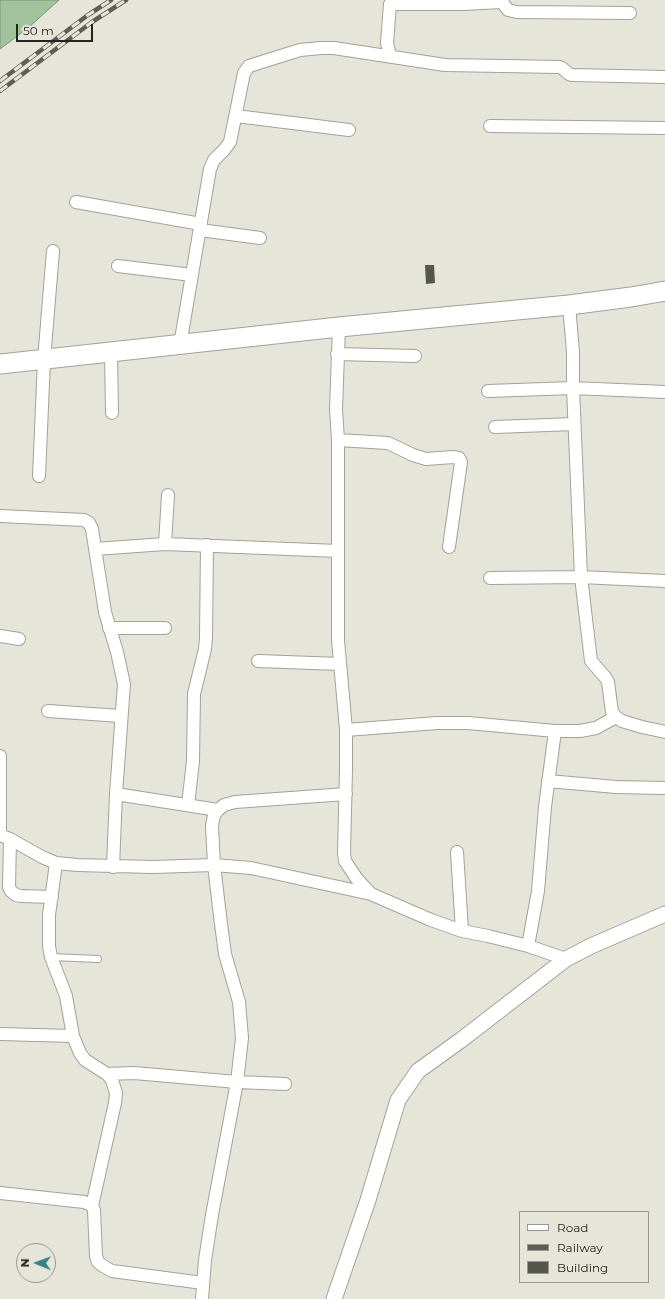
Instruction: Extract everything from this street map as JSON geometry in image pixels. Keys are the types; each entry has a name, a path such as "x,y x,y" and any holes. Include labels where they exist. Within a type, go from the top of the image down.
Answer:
{"main road":[{"path":"0,364 338,327 569,305 632,297 665,290"}],"street":[{"path":"390,56 387,43 389,2 463,4 502,1 508,10 517,12 630,13"},
{"path":"180,345 210,169 214,160 230,142 244,74 249,66 254,63 300,50 321,48 390,56 445,65 560,67 572,75 665,77"},
{"path":"236,116 349,130"},
{"path":"490,126 665,128"},
{"path":"76,202 260,238"},
{"path":"39,476 44,360 53,251"},
{"path":"118,266 192,275"},
{"path":"569,305 573,352 574,424 581,577 591,661 606,677 612,712 616,717 622,721 665,732"},
{"path":"338,327 336,409 338,440 338,640 346,730 344,853 345,861 371,894"},
{"path":"111,352 112,414"},
{"path":"337,354 415,356"},
{"path":"488,391 573,388 665,392"},
{"path":"495,427 574,424"},
{"path":"338,440 388,443 413,455 426,459 452,457 459,458 461,462 449,547"},
{"path":"164,544 168,495"},
{"path":"0,516 84,520 89,523 92,529 105,612 117,652 123,679 124,694 121,716 116,794 114,867"},
{"path":"95,549 164,544 338,551"},
{"path":"188,805 193,762 194,694 205,649 206,638 207,545"},
{"path":"490,578 581,577 665,581"},
{"path":"109,628 165,628"},
{"path":"0,636 19,639"},
{"path":"258,661 340,664"},
{"path":"48,711 121,716"},
{"path":"346,730 437,723 468,723 555,731 590,730 616,717"},
{"path":"528,946 538,891 548,781 555,731"},
{"path":"0,756 3,836 9,887 11,891 20,896 52,897"},
{"path":"548,781 616,787 665,788"},
{"path":"116,794 218,810"},
{"path":"202,1299 212,1215 237,1082 241,1044 239,1002 225,954 214,865 212,826 214,815 224,805 235,802 346,794"},
{"path":"3,836 56,863 114,867 214,865 251,868 371,894 431,920 462,931 528,946 566,959"},
{"path":"457,852 462,931"},
{"path":"56,863 48,933 51,957 66,996 73,1036 80,1053 85,1060 107,1074 112,1080 116,1093 92,1206 94,1214 96,1256 98,1262 112,1270 203,1283"},
{"path":"334,1299 363,1214 398,1100 418,1071 461,1040 566,959 591,946 665,914"},
{"path":"0,1034 73,1036"},
{"path":"107,1074 162,1075 237,1082 285,1084"},
{"path":"0,1193 84,1202 92,1206"}],"lane":[{"path":"51,957 98,959"}],"shaded area":[{"path":"0,0 59,0 28,28 0,49"}],"building":[{"path":"425,265 434,265 435,283 426,284"}],"railway":[{"path":"0,81 88,15 111,0"},
{"path":"0,91 92,22 126,0"}]}
